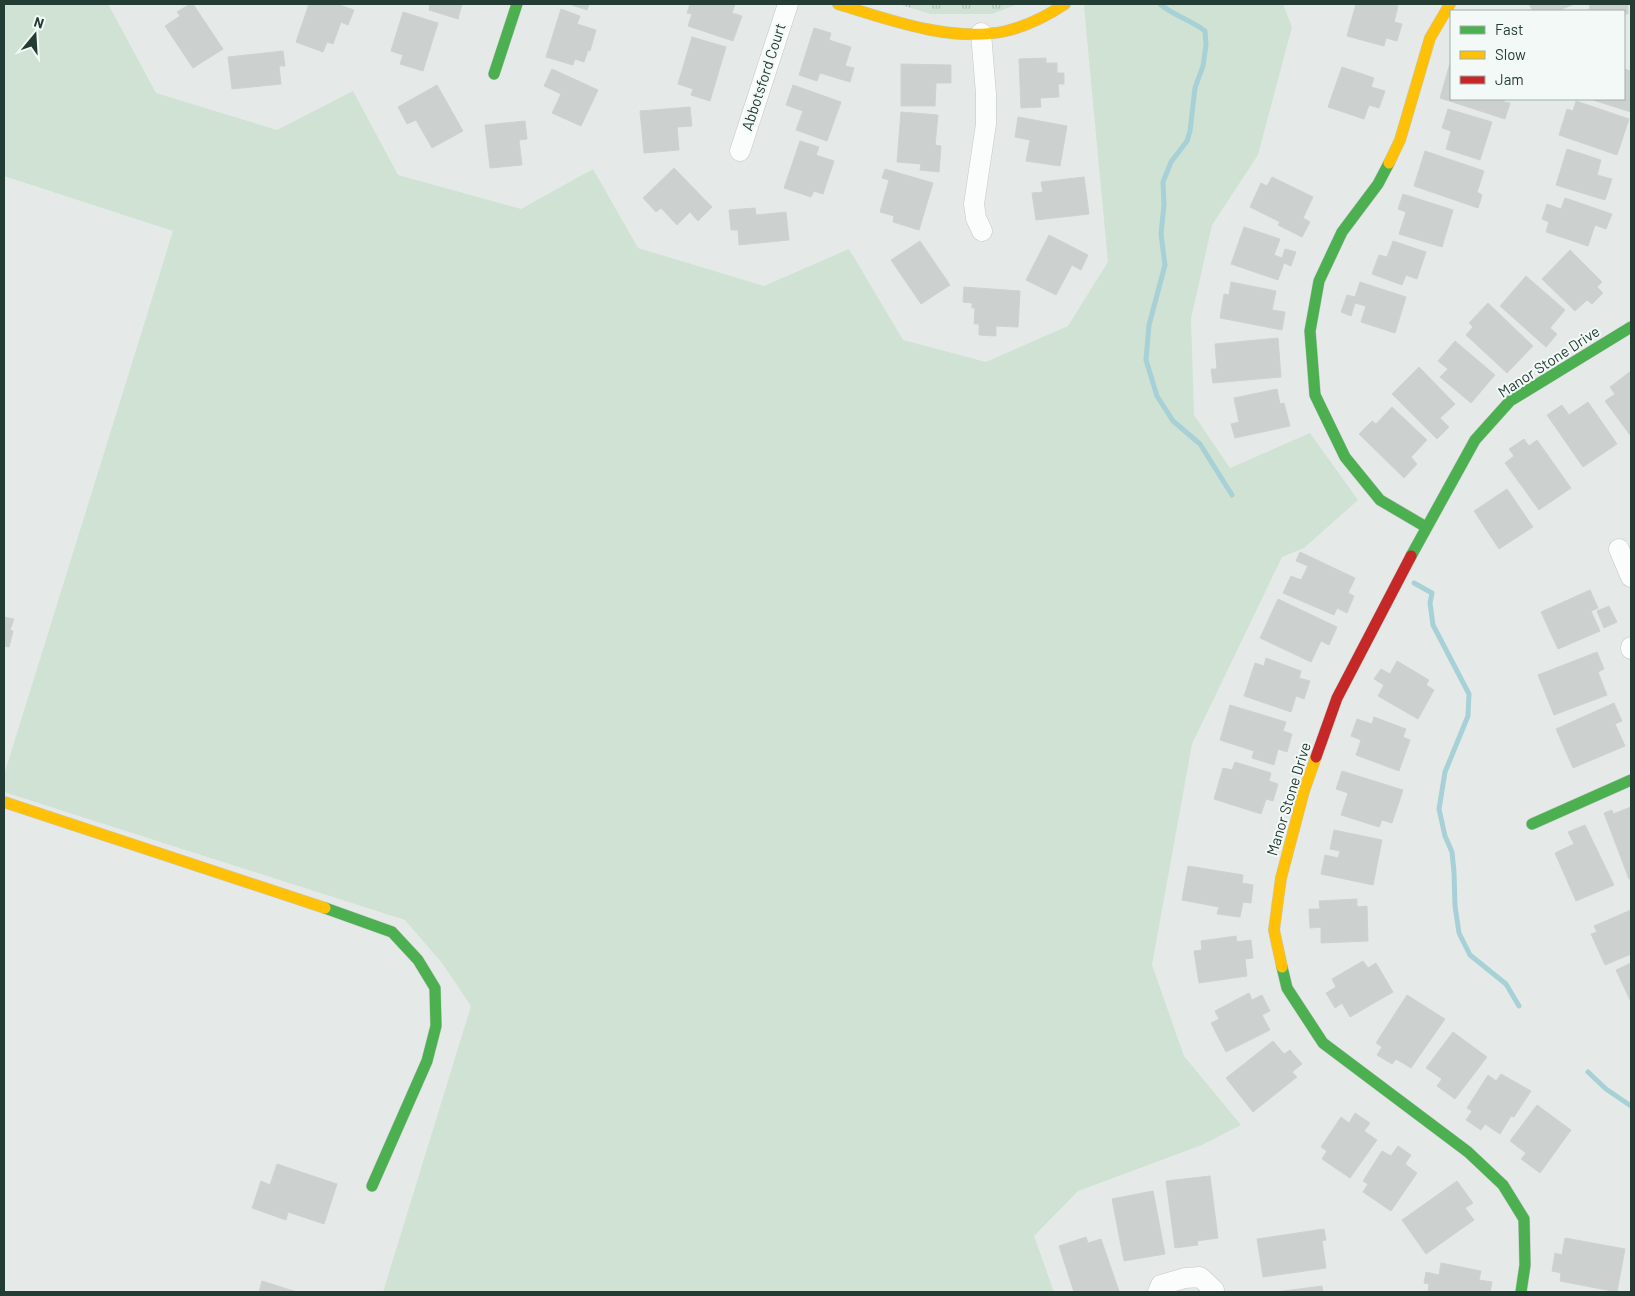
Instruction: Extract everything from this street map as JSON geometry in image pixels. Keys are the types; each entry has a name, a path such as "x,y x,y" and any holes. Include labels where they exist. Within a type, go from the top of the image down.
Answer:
{"street":[{"path":"494,74 517,4"},
{"name":"Abbotsford Court","path":"740,151 788,4"},
{"path":"838,4 899,23 930,30 965,34 996,33 1022,26 1066,4"},
{"path":"1426,527 1380,500 1345,458 1315,395 1310,331 1319,281 1342,232 1378,184 1400,140 1430,38 1450,4"},
{"path":"980,33 986,94 986,124 974,204 976,218 982,231"},
{"name":"Manor Stone Drive","path":"1521,1292 1525,1265 1524,1219 1503,1185 1468,1152 1323,1043 1288,988 1274,930 1281,878 1304,792 1336,698 1426,527 1475,440 1510,401 1631,327"},
{"path":"1619,549 1631,577"},
{"path":"1532,824 1631,780"},
{"path":"4,802 348,916 392,932 399,939 418,960 435,988 436,1026 427,1061 372,1186"},
{"path":"1158,1292 1161,1285 1185,1278 1200,1277 1214,1292"}],"green space":[{"path":"4,4 108,4 156,93 277,130 353,91 398,175 521,209 593,169 638,248 764,286 849,249 903,340 986,362 1068,326 1108,262 1084,7 1086,4 1283,4 1292,27 1258,155 1212,225 1191,319 1194,415 1230,468 1310,433 1358,500 1304,548 1282,557 1192,744 1152,965 1184,1056 1241,1125 1202,1145 1078,1191 1034,1236 1054,1292 383,1292 471,1006 442,963 405,920 4,792 4,775 173,231 4,176"},
{"path":"899,4 1018,4 992,14 930,14"}],"building":[{"path":"193,4 223,49 193,68 165,26 180,16 177,12"},
{"path":"309,4 337,4 354,10 348,25 341,22 333,44 327,42 323,52 296,42"},
{"path":"430,4 462,4 458,19 429,10"},
{"path":"569,4 589,4 587,10"},
{"path":"690,4 735,4 732,13 742,16 733,41 688,26 692,14 687,13"},
{"path":"1356,4 1389,4 1398,6 1394,22 1402,24 1397,41 1386,38 1384,46 1347,36"},
{"path":"1529,4 1572,5 1560,10 1532,10"},
{"path":"1590,4 1628,4 1628,14 1625,14 1625,10 1589,10"},
{"path":"561,9 580,16 577,24 596,30 590,51 588,50 584,62 575,59 573,65 546,57"},
{"path":"403,12 438,23 423,71 400,64 403,55 391,51"},
{"path":"814,28 831,33 829,40 851,47 845,66 854,68 850,82 820,73 817,81 799,75"},
{"path":"692,37 726,47 710,101 691,95 693,89 678,84"},
{"path":"283,51 285,66 279,66 281,84 232,89 228,57"},
{"path":"1046,58 1046,63 1057,63 1057,73 1064,73 1064,84 1058,84 1059,97 1040,98 1041,107 1021,108 1019,59"},
{"path":"1450,63 1450,100 1505,100 1504,102 1510,103 1505,119 1440,98"},
{"path":"901,64 951,65 951,83 936,83 935,106 901,106"},
{"path":"1342,67 1374,78 1371,87 1385,91 1379,108 1369,105 1364,119 1328,107"},
{"path":"552,69 598,90 581,126 552,113 561,94 544,86"},
{"path":"1625,69 1631,71 1631,112 1593,100 1625,100"},
{"path":"437,85 463,131 432,148 416,120 407,124 398,107"},
{"path":"793,85 841,102 827,141 796,130 803,111 786,105"},
{"path":"1576,101 1629,119 1617,155 1559,135 1567,109 1573,111"},
{"path":"690,107 692,126 677,127 679,150 644,153 640,111"},
{"path":"1448,109 1492,122 1480,160 1446,149 1451,131 1442,128"},
{"path":"901,112 938,115 935,145 941,146 939,172 920,170 921,164 897,162"},
{"path":"1018,117 1067,126 1060,166 1026,161 1030,140 1015,137"},
{"path":"525,121 527,139 519,140 522,165 490,168 485,125"},
{"path":"800,141 819,147 816,155 834,161 823,194 814,191 811,197 784,188"},
{"path":"1567,149 1601,160 1597,175 1612,179 1605,200 1556,185"},
{"path":"1425,151 1484,171 1477,192 1482,195 1478,208 1414,186"},
{"path":"674,168 712,207 698,221 690,212 677,225 661,208 656,212 643,198"},
{"path":"885,169 933,183 919,230 893,222 894,216 880,212 889,180 882,178"},
{"path":"1084,177 1089,214 1036,220 1032,193 1043,192 1041,182"},
{"path":"1272,177 1313,197 1303,218 1310,222 1302,237 1278,225 1280,222 1250,207 1261,183 1267,186"},
{"path":"1403,194 1453,210 1442,247 1399,234 1406,212 1398,209"},
{"path":"1565,198 1612,214 1606,229 1595,225 1588,246 1546,232 1549,222 1542,219 1547,204 1561,209"},
{"path":"755,208 756,215 786,212 789,240 739,245 738,230 731,230 729,210"},
{"path":"1244,227 1280,239 1274,255 1282,258 1285,249 1296,252 1291,266 1284,263 1278,280 1231,264"},
{"path":"1049,235 1088,255 1081,270 1072,265 1056,295 1026,280"},
{"path":"920,241 950,285 921,304 891,260"},
{"path":"1393,241 1426,252 1417,279 1406,275 1402,285 1372,274 1379,255 1387,257"},
{"path":"1570,250 1602,282 1597,287 1603,293 1592,304 1587,300 1575,311 1542,279"},
{"path":"1526,276 1565,310 1550,328 1557,334 1546,347 1500,306"},
{"path":"1231,282 1276,291 1272,310 1285,312 1282,330 1220,318 1224,294 1229,295"},
{"path":"1360,282 1406,297 1395,333 1361,322 1366,306 1355,303 1351,316 1341,312 1347,295 1355,297"},
{"path":"964,287 1020,291 1018,327 996,326 996,336 979,335 979,324 974,324 975,308 972,308 972,303 963,302"},
{"path":"1488,303 1533,346 1507,373 1466,335 1473,327 1469,323"},
{"path":"1278,338 1281,377 1213,383 1211,369 1217,369 1215,344"},
{"path":"1455,341 1495,375 1471,403 1440,377 1448,369 1438,361"},
{"path":"1419,367 1455,404 1440,418 1449,427 1437,439 1392,394"},
{"path":"1631,371 1630,435 1605,401 1615,394 1610,387"},
{"path":"1277,389 1280,404 1284,403 1290,426 1235,438 1231,424 1239,422 1234,398"},
{"path":"1588,402 1617,444 1583,467 1547,415 1562,405 1569,415"},
{"path":"1392,407 1427,440 1411,457 1417,464 1404,478 1359,434 1372,421 1376,424"},
{"path":"1524,439 1529,446 1537,440 1571,488 1539,510 1505,463 1514,456 1509,449"},
{"path":"1507,489 1533,527 1499,549 1474,511"},
{"path":"1300,552 1355,578 1348,593 1354,596 1347,613 1337,608 1334,615 1283,593 1291,576 1301,580 1308,566 1296,561"},
{"path":"1590,590 1598,608 1591,611 1600,631 1558,649 1541,612"},
{"path":"1278,599 1337,627 1329,645 1321,641 1311,662 1260,638"},
{"path":"1609,606 1617,622 1604,628 1597,611"},
{"path":"4,617 14,619 10,630 13,631 9,647 4,646"},
{"path":"1597,652 1604,669 1598,672 1607,695 1554,715 1538,675"},
{"path":"1266,658 1301,671 1299,678 1310,681 1304,699 1296,696 1291,712 1244,696 1255,663 1264,666"},
{"path":"1397,661 1429,680 1426,685 1434,690 1418,719 1378,696 1384,685 1374,679 1381,669 1390,674"},
{"path":"1614,703 1622,721 1615,724 1625,746 1573,768 1556,729"},
{"path":"1230,705 1286,722 1283,731 1292,734 1287,752 1278,749 1274,765 1252,758 1254,751 1220,740"},
{"path":"1374,717 1406,729 1403,737 1410,740 1399,771 1356,755 1361,740 1351,736 1357,719 1372,724"},
{"path":"1235,762 1271,773 1269,781 1278,784 1273,801 1266,799 1261,814 1214,799 1223,768 1232,770"},
{"path":"1342,771 1403,790 1392,823 1382,820 1379,827 1341,815 1348,793 1336,789"},
{"path":"1631,807 1631,878 1629,879 1604,813 1612,810 1613,814"},
{"path":"1585,825 1614,885 1576,901 1555,853 1574,844 1568,832"},
{"path":"1334,830 1382,840 1373,885 1321,874 1325,855 1338,858 1340,851 1330,849"},
{"path":"1188,866 1243,875 1242,883 1253,885 1251,903 1243,902 1240,917 1217,914 1219,907 1182,900"},
{"path":"1357,899 1357,907 1367,906 1368,941 1321,943 1321,927 1310,928 1309,909 1320,909 1319,901"},
{"path":"1631,910 1631,954 1605,965 1591,934 1597,932 1594,926"},
{"path":"1236,936 1237,942 1251,940 1253,958 1245,959 1247,976 1199,983 1194,951 1202,950 1201,941"},
{"path":"1363,961 1368,968 1376,963 1393,992 1350,1017 1342,1003 1335,1008 1326,993 1336,987 1332,979"},
{"path":"1631,963 1631,1002 1616,970"},
{"path":"1249,993 1252,1000 1262,995 1270,1011 1262,1015 1270,1030 1226,1052 1211,1023 1219,1019 1215,1011"},
{"path":"1407,995 1445,1019 1411,1068 1396,1059 1392,1064 1377,1055 1382,1047 1376,1043"},
{"path":"1453,1032 1487,1057 1455,1099 1437,1086 1442,1079 1426,1068"},
{"path":"1273,1041 1284,1054 1290,1050 1302,1064 1292,1072 1297,1077 1253,1112 1226,1078"},
{"path":"1501,1074 1531,1091 1514,1117 1511,1116 1500,1134 1485,1124 1481,1130 1466,1120 1472,1111 1467,1108 1488,1075 1496,1081"},
{"path":"1537,1105 1571,1130 1540,1173 1521,1159 1526,1153 1510,1141"},
{"path":"1355,1113 1370,1123 1364,1131 1377,1140 1350,1178 1322,1159 1327,1151 1321,1147 1341,1117 1349,1123"},
{"path":"1398,1146 1411,1155 1405,1164 1417,1173 1391,1211 1363,1192 1368,1184 1363,1181 1382,1151 1391,1156"},
{"path":"277,1164 337,1184 324,1224 288,1212 286,1220 252,1208 261,1181 270,1185"},
{"path":"1210,1176 1218,1238 1197,1241 1198,1245 1175,1248 1166,1181"},
{"path":"1457,1181 1473,1203 1465,1208 1474,1220 1426,1254 1402,1220"},
{"path":"1153,1191 1165,1254 1124,1261 1112,1199"},
{"path":"1324,1229 1326,1240 1322,1241 1326,1268 1263,1277 1257,1239"},
{"path":"1086,1237 1088,1243 1101,1239 1119,1291 1074,1292 1059,1246"},
{"path":"1565,1238 1625,1249 1617,1292 1560,1281 1561,1273 1552,1271 1555,1253 1562,1255"},
{"path":"1441,1263 1481,1271 1479,1280 1492,1282 1490,1292 1428,1292 1429,1284 1424,1283 1426,1272 1439,1275"},
{"path":"262,1281 297,1292 259,1292"},
{"path":"1322,1286 1323,1292 1276,1292"}],"waterway":[{"path":"1160,4 1205,31 1206,45 1203,66 1195,88 1187,141 1171,162 1163,182 1164,205 1161,234 1165,265 1149,325 1146,360 1157,396 1173,421 1200,444 1232,495"},
{"path":"1414,583 1432,593 1430,603 1433,625 1469,694 1468,716 1445,772 1439,809 1445,836 1452,852 1455,906 1459,933 1470,955 1506,984 1519,1006"},
{"path":"1588,1072 1606,1089 1631,1106"}],"traffic: fast":[{"path":"494,74 517,4"},
{"path":"1389,163 1378,184 1342,232 1319,281 1310,331 1315,395 1345,457 1380,500 1426,527"},
{"path":"1411,556 1475,440 1510,401 1631,327"},
{"path":"1532,824 1631,780"},
{"path":"325,908 392,932 418,960 435,988 436,1026 427,1061 372,1186"},
{"path":"1282,967 1287,988 1323,1043 1468,1152 1503,1185 1524,1219 1525,1265 1521,1292"}],"traffic: slow":[{"path":"838,4 921,28 965,34 986,34 1014,29 1037,20 1065,4"},
{"path":"1389,163 1400,140 1430,38 1450,4"},
{"path":"1282,967 1274,930 1281,878 1304,791 1316,757"},
{"path":"4,802 325,908"}],"traffic: jam":[{"path":"1316,757 1337,698 1411,556"}]}
